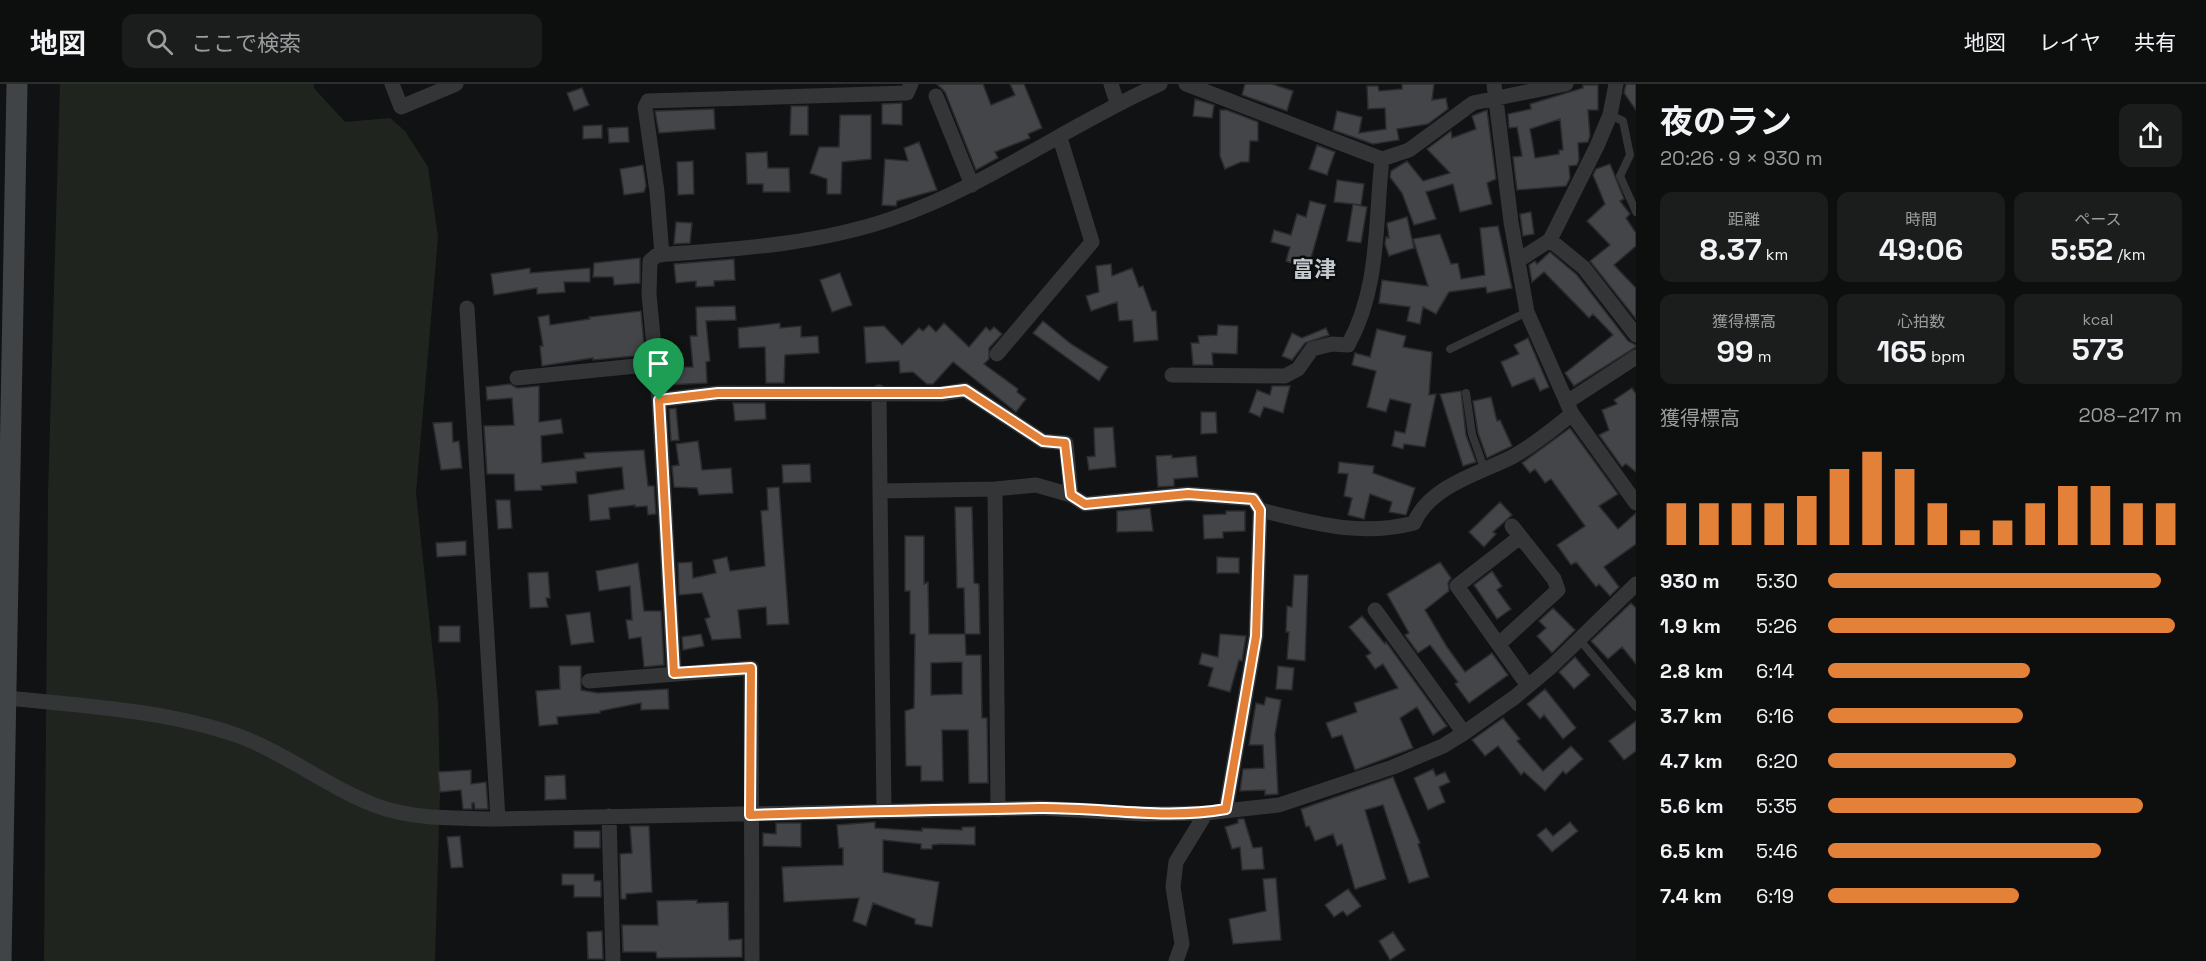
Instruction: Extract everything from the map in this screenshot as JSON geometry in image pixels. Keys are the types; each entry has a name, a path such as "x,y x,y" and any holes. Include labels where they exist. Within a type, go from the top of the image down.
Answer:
{"street":[{"path":"1,961 7,698 6,438 17,84"},
{"path":"392,84 401,107 456,84"},
{"path":"662,255 656,183 645,107 648,101 907,93 911,84"},
{"path":"1111,84 1117,103"},
{"path":"674,673 659,400 649,294 650,261 662,255 792,244 891,219 972,185 1060,138 1117,103 1160,84"},
{"path":"1186,84 1382,159 1409,150 1473,103 1566,84"},
{"path":"1494,84 1511,222 1527,312 1569,408 1636,503"},
{"path":"1519,260 1550,240 1610,115 1617,84"},
{"path":"936,96 972,185"},
{"path":"997,354 1092,242 1060,138"},
{"path":"1172,375 1285,376 1298,369 1312,349 1332,344 1348,345 1358,327 1377,254 1382,159"},
{"path":"1550,240 1584,268 1636,335"},
{"path":"467,308 498,819"},
{"path":"1260,510 1338,529 1394,528 1414,523 1420,509 1466,476 1513,457 1569,408 1636,357"},
{"path":"517,378 656,364"},
{"path":"659,400 718,393 941,393 965,390 1043,441 1065,443 1071,495"},
{"path":"879,392 884,810"},
{"path":"880,491 995,489 1036,485 1071,495 1085,504 1188,494 1253,499 1260,510 1256,636 1226,809"},
{"path":"995,489 998,810"},
{"path":"1499,644 1558,590 1554,579 1516,532 1457,586 1528,686"},
{"path":"7,698 194,723 241,737 377,806 412,815 498,819 1040,808 1145,814 1206,813 1279,805 1334,788 1443,746 1528,686 1634,589"},
{"path":"1375,610 1464,733"},
{"path":"588,681 751,668 752,961"},
{"path":"1176,961 1182,944 1173,887 1176,862 1206,813"},
{"path":"609,816 613,961"}],"lane":[{"path":"1610,115 1623,121 1630,155 1620,176 1636,212"},
{"path":"1450,349 1527,312"},
{"path":"1467,393 1472,434 1484,468"},
{"path":"1578,638 1636,707"}],"shaded area":[{"path":"60,84 314,84 314,88 345,122 390,118 405,131 428,167 438,237 416,493 438,702 440,792 435,961 44,961 48,495"}],"building":[{"path":"937,84 983,84 991,105 1015,95 1010,84 1024,84 1042,128 1028,134 1030,138 995,152 998,158 976,170 945,92"},
{"path":"1245,84 1272,84 1293,91 1287,111 1242,95"},
{"path":"1402,84 1434,84 1432,100 1446,98 1448,109 1428,124 1397,129 1399,140 1373,144 1333,130 1337,111 1362,117 1359,133 1386,129 1385,108 1368,109 1367,86 1378,86 1379,91 1402,89"},
{"path":"1626,84 1636,84 1636,110 1624,93"},
{"path":"1583,85 1598,85 1598,110 1588,110 1590,136 1588,142 1578,143 1579,160 1577,165 1569,166 1570,178 1566,186 1517,190 1513,157 1522,156 1517,127 1509,128 1508,114 1531,109 1530,104 1583,88","holes":["1560,119 1563,150 1559,150 1559,154 1535,158 1530,129"]},
{"path":"582,88 589,105 574,111 567,93"},
{"path":"1195,99 1214,105 1212,118 1193,116"},
{"path":"902,103 902,125 882,124 882,104"},
{"path":"791,106 808,106 808,135 790,135"},
{"path":"714,109 715,129 659,133 655,111"},
{"path":"1220,110 1227,110 1258,122 1258,141 1250,141 1249,162 1241,162 1225,169 1220,156"},
{"path":"1487,110 1496,179 1487,183 1492,204 1460,212 1453,184 1426,192 1436,219 1414,225 1402,193 1390,177 1391,171 1407,161 1423,181 1450,173 1427,149 1451,131 1452,138 1476,129 1472,116"},
{"path":"840,115 871,115 871,159 842,162 841,194 827,194 827,179 810,173 819,147 839,147"},
{"path":"602,125 602,138 583,139 583,126"},
{"path":"628,127 629,142 609,143 608,128"},
{"path":"919,142 937,190 897,201 896,206 882,205 885,159 908,161 904,148"},
{"path":"1317,145 1335,152 1327,175 1309,169"},
{"path":"767,152 768,168 789,168 790,192 763,192 763,184 747,184 746,153"},
{"path":"693,161 694,194 678,195 677,162"},
{"path":"1610,164 1624,199 1620,201 1630,214 1626,218 1636,233 1636,246 1614,265 1636,288 1636,319 1590,261 1610,245 1587,221 1605,204 1593,175 1596,169"},
{"path":"643,165 646,186 644,192 624,195 620,169"},
{"path":"1337,180 1364,184 1361,205 1334,202"},
{"path":"1310,201 1326,205 1308,269 1286,261 1290,247 1271,242 1274,230 1291,235 1297,214 1306,217"},
{"path":"1353,204 1367,207 1361,243 1347,241"},
{"path":"1531,212 1534,234 1523,236 1520,214"},
{"path":"1407,217 1414,248 1389,256 1385,244 1386,237 1389,238 1387,223"},
{"path":"676,222 692,223 690,243 674,244"},
{"path":"1498,226 1512,288 1487,293 1486,287 1449,292 1436,314 1423,307 1420,324 1407,321 1410,307 1379,303 1382,280 1428,286 1413,239 1440,234 1451,264 1458,263 1461,279 1485,275 1480,228"},
{"path":"1550,252 1577,275 1628,341 1636,345 1574,386 1565,373 1613,335 1593,314 1589,318 1544,272 1532,282 1529,265 1535,261 1537,264"},
{"path":"640,258 640,283 614,285 613,277 593,277 594,263"},
{"path":"734,259 735,280 714,281 714,286 696,287 696,281 676,283 674,264"},
{"path":"1111,264 1112,276 1132,268 1139,287 1143,286 1152,311 1156,311 1158,340 1134,342 1132,320 1119,321 1117,302 1091,311 1086,296 1099,292 1096,266"},
{"path":"530,268 530,273 590,268 590,282 564,282 565,292 537,294 537,288 494,295 491,274"},
{"path":"840,273 852,305 832,312 820,280"},
{"path":"735,306 736,320 706,321 710,361 706,362 707,383 667,385 666,367 693,367 690,336 697,336 696,307"},
{"path":"641,311 645,355 593,360 593,358 542,366 540,346 543,346 538,317 549,315 550,325 590,319 589,317"},
{"path":"1043,321 1071,344 1108,367 1099,381 1033,333"},
{"path":"780,323 780,328 801,326 801,337 818,336 819,353 785,355 784,383 766,383 765,347 739,348 738,328"},
{"path":"944,323 969,347 986,327 990,331 994,327 1002,334 989,348 989,359 984,364 1018,389 1017,392 1026,399 1016,412 953,362 933,384 927,384 913,372 900,373 899,361 866,363 864,327 884,326 902,345 919,328 923,331 929,325 936,332"},
{"path":"1218,325 1238,326 1237,354 1212,353 1213,365 1193,365 1191,343 1199,343 1198,336 1217,335"},
{"path":"1326,328 1329,335 1305,343 1292,360 1282,356 1292,333 1302,338"},
{"path":"1377,329 1406,336 1403,347 1432,352 1429,395 1436,394 1425,447 1404,444 1403,449 1392,446 1395,431 1405,433 1411,404 1390,399 1386,412 1367,407 1376,371 1352,365 1355,353 1370,357"},
{"path":"1528,338 1549,387 1540,391 1534,378 1512,387 1501,362 1519,354 1514,345"},
{"path":"510,384 517,388 539,386 539,422 561,419 563,433 541,436 542,463 585,458 584,453 644,450 648,486 654,486 656,514 648,515 647,506 635,507 635,505 609,508 610,519 590,521 588,495 624,489 622,467 576,472 577,483 541,486 542,490 515,491 514,474 487,474 484,426 514,425 512,398 487,400 486,387"},
{"path":"1272,386 1290,386 1283,413 1264,407 1260,417 1249,412 1257,390 1270,395"},
{"path":"1632,388 1636,394 1636,472 1626,464 1622,467 1599,435 1609,430 1602,410 1617,404 1614,400"},
{"path":"1461,391 1466,435 1476,462 1463,466 1440,394"},
{"path":"1491,397 1497,421 1500,420 1512,446 1487,458 1478,433 1473,401"},
{"path":"733,403 765,403 766,419 735,421"},
{"path":"676,408 679,440 671,441 669,409"},
{"path":"1201,412 1216,412 1217,433 1201,434"},
{"path":"452,422 453,442 459,441 462,468 441,470 433,423"},
{"path":"1113,427 1116,467 1089,470 1087,457 1095,456 1094,428"},
{"path":"1570,428 1618,494 1599,506 1618,529 1636,513 1636,544 1604,567 1619,587 1610,596 1599,584 1596,587 1576,562 1571,565 1557,545 1585,526 1551,479 1545,483 1535,469 1530,473 1522,463"},
{"path":"698,441 702,470 731,468 733,493 699,495 697,488 674,487 672,466 679,465 676,444"},
{"path":"1172,455 1172,458 1196,456 1198,477 1174,479 1174,486 1158,487 1156,456"},
{"path":"1339,462 1374,466 1373,473 1415,488 1406,515 1389,512 1392,502 1370,494 1364,519 1348,515 1352,498 1344,496 1348,474 1338,473"},
{"path":"810,464 811,482 783,483 782,465"},
{"path":"779,487 789,624 767,625 766,607 738,610 741,638 712,640 705,619 710,617 702,593 679,595 678,563 692,562 693,578 716,573 713,560 727,557 730,571 765,566 761,511 768,510 767,488"},
{"path":"496,500 510,500 512,528 498,529"},
{"path":"1500,502 1512,515 1493,532 1496,534 1484,547 1469,532"},
{"path":"955,507 972,507 974,583 979,584 980,634 965,634 964,588 957,588"},
{"path":"1150,508 1153,531 1117,532 1117,511"},
{"path":"1226,511 1245,511 1245,531 1223,532 1223,538 1204,539 1203,515 1226,514"},
{"path":"905,536 924,536 924,584 928,582 929,634 965,634 966,655 981,655 982,718 987,718 988,783 969,783 968,730 942,730 943,781 921,781 921,766 906,766 905,711 914,708 915,634 910,634 910,591 905,591","holes":["962,662 962,694 931,695 931,663"]},
{"path":"466,541 466,555 437,557 436,543"},
{"path":"1217,557 1239,558 1239,573 1217,573"},
{"path":"1440,562 1451,578 1448,583 1449,591 1425,610 1447,647 1465,672 1492,653 1508,675 1469,703 1455,684 1458,682 1430,645 1418,653 1405,635 1409,633 1387,594"},
{"path":"638,563 644,611 661,611 664,665 644,667 641,637 629,639 626,620 632,620 630,586 599,591 596,571"},
{"path":"1492,571 1502,586 1497,590 1511,609 1497,619 1474,585"},
{"path":"548,572 550,598 546,598 548,607 530,608 528,573"},
{"path":"1294,575 1308,575 1305,661 1287,659 1289,632 1286,632 1287,606 1292,607"},
{"path":"1631,603 1636,608 1636,664 1622,647 1608,659 1591,641"},
{"path":"1553,608 1575,630 1552,653 1537,636 1546,628 1539,621"},
{"path":"590,612 594,642 571,645 566,615"},
{"path":"1362,616 1385,644 1386,642 1447,726 1433,735 1417,707 1400,718 1413,748 1355,770 1342,735 1332,738 1326,723 1357,712 1354,703 1398,688 1383,664 1375,669 1366,656 1371,653 1349,627"},
{"path":"439,626 460,626 460,642 439,642"},
{"path":"701,634 704,646 683,650 682,637"},
{"path":"1220,634 1246,636 1242,661 1239,660 1230,692 1208,686 1213,668 1199,664 1202,653 1218,657"},
{"path":"1575,657 1590,675 1574,689 1559,672"},
{"path":"559,666 581,666 581,690 598,693 668,689 669,709 641,710 641,703 600,711 600,713 557,717 558,724 539,726 536,691 560,689"},
{"path":"1278,666 1294,668 1292,690 1276,689"},
{"path":"1545,689 1576,728 1563,739 1544,715 1540,719 1527,704"},
{"path":"1266,697 1281,700 1275,734 1278,794 1265,795 1265,790 1240,791 1243,769 1264,768 1263,745 1249,745 1256,703 1264,705"},
{"path":"1503,718 1520,739 1517,741 1543,771 1571,746 1583,759 1566,774 1563,771 1545,791 1524,772 1521,775 1498,746 1485,756 1472,740"},
{"path":"1636,721 1636,751 1624,760 1609,741"},
{"path":"1433,769 1436,776 1445,772 1450,782 1439,787 1445,802 1428,810 1414,778"},
{"path":"471,770 471,784 486,782 488,809 475,809 472,803 472,809 463,809 461,790 440,792 438,772"},
{"path":"565,775 566,799 545,800 545,776"},
{"path":"1393,777 1420,843 1418,844 1429,877 1409,883 1383,805 1365,810 1386,879 1355,889 1342,844 1337,846 1333,834 1315,841 1309,826 1306,827 1301,809"},
{"path":"1238,819 1244,819 1253,848 1262,847 1264,869 1242,870 1240,847 1232,849 1225,827 1238,823"},
{"path":"875,822 875,828 922,831 922,828 962,830 962,827 975,827 975,845 941,844 932,845 932,849 921,849 921,844 883,840 883,872 939,882 932,927 915,924 915,919 873,903 866,926 853,921 859,898 784,902 782,867 843,865 843,848 839,848 837,825"},
{"path":"1570,822 1578,831 1552,852 1537,835 1546,828 1553,836"},
{"path":"776,823 801,823 801,847 763,846 763,833 776,834"},
{"path":"630,826 649,826 652,892 626,894 626,899 621,899 620,854 632,853"},
{"path":"574,831 600,831 600,848 574,848"},
{"path":"460,836 463,867 451,868 447,837"},
{"path":"562,874 594,874 594,881 601,881 601,897 574,897 574,885 562,885"},
{"path":"1276,878 1281,940 1233,944 1229,919 1266,911 1263,879"},
{"path":"1348,889 1361,906 1347,916 1343,911 1334,917 1325,905"},
{"path":"697,900 697,903 728,902 729,940 742,939 742,957 657,958 656,952 623,952 622,925 658,925 657,901"},
{"path":"602,931 603,959 588,959 587,932"},
{"path":"1393,932 1405,950 1390,960 1379,941"}],"district":[{"name":"富津","path":"1314,269"}],"route":[{"path":"965,390 1043,441 1065,443 1071,495 1085,504 1188,494 1253,499 1260,510 1256,636 1226,809 1206,813 1145,814 1040,808 750,815 751,668 674,673 659,400 718,393 941,393 965,390"}]}
